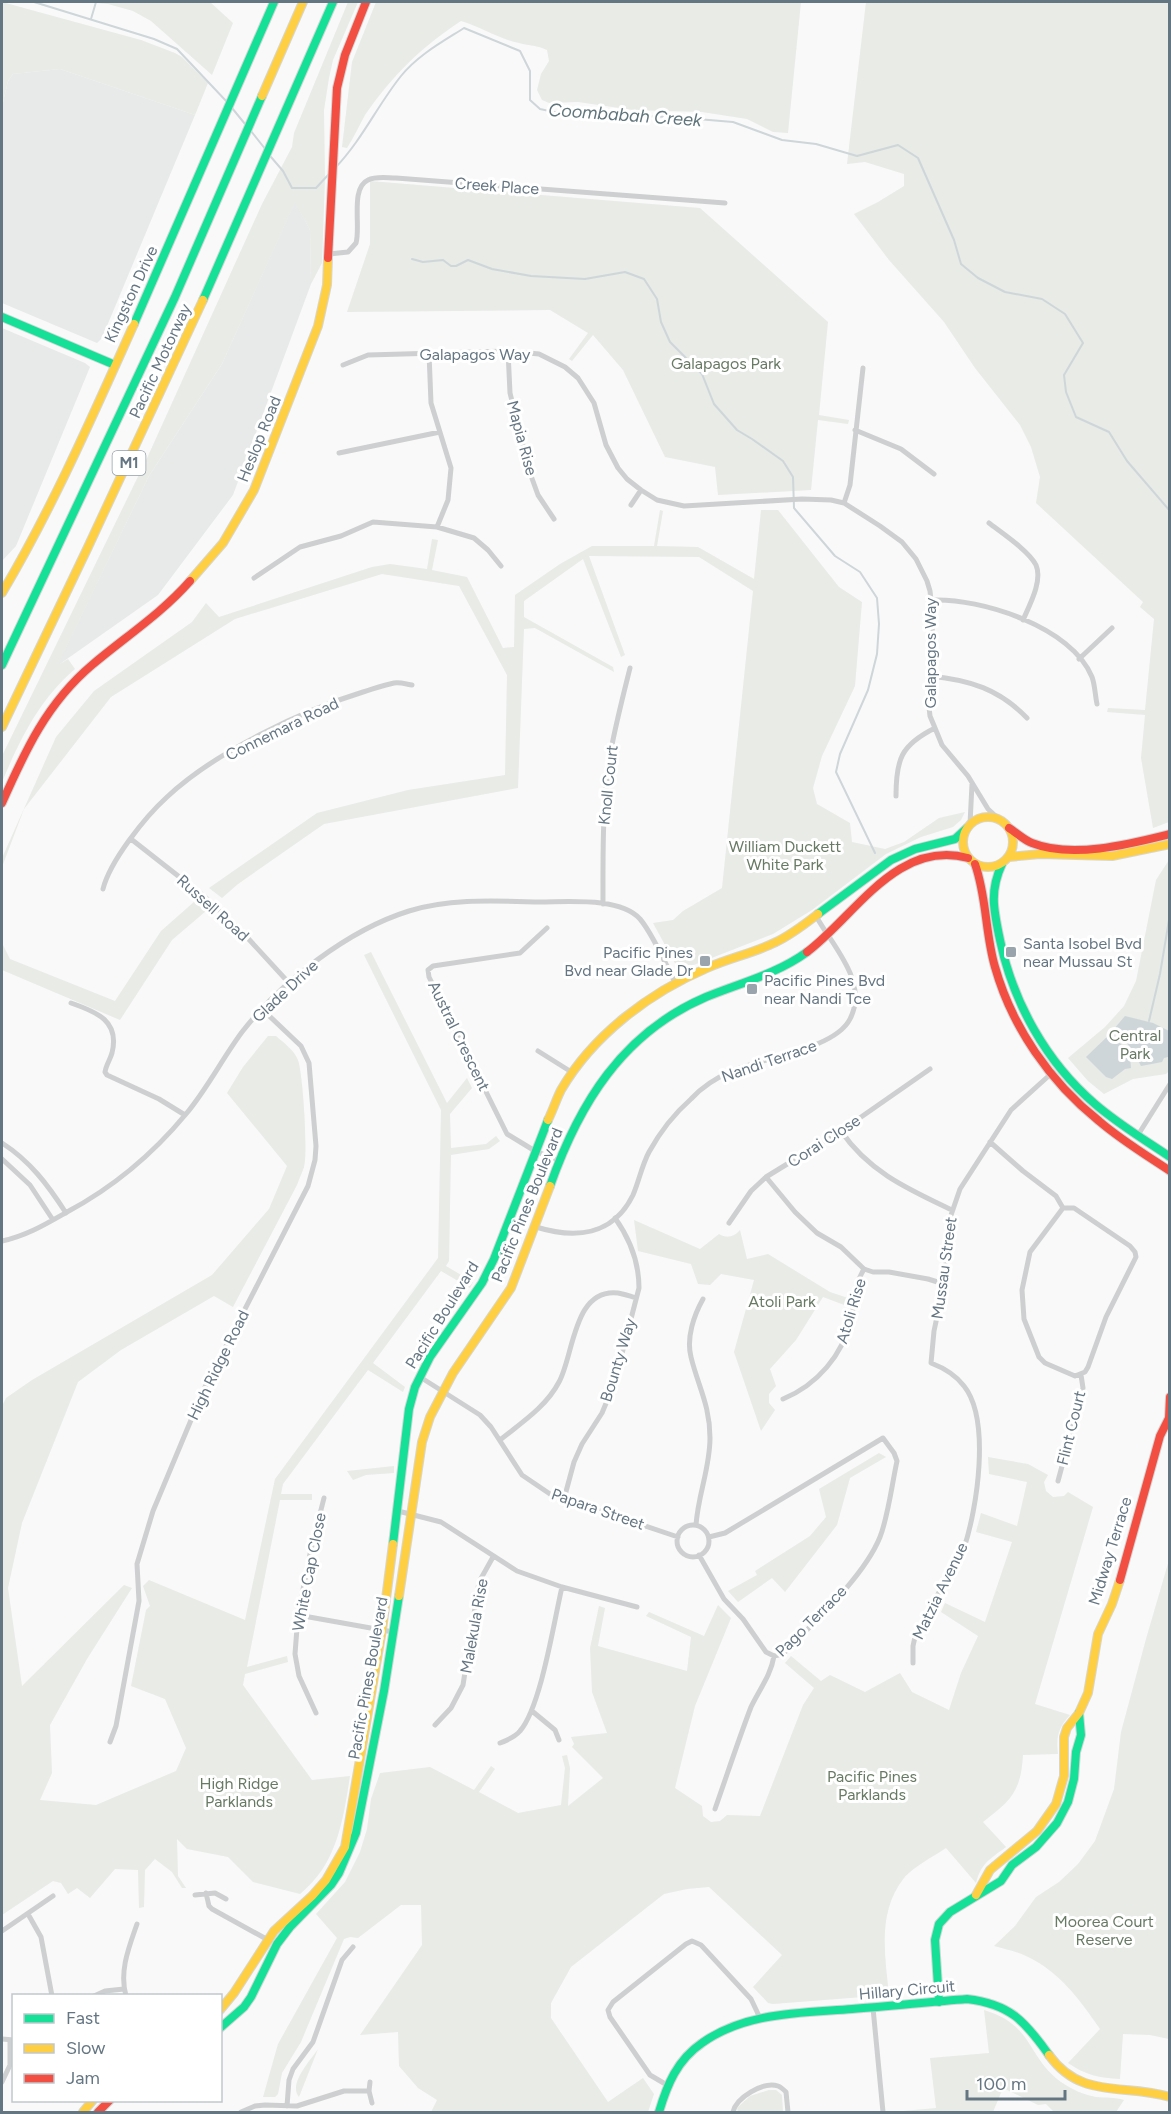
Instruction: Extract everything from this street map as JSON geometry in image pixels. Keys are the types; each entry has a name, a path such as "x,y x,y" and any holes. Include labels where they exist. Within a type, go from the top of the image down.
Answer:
{"main road":[{"name":"Kingston Drive","path":"2,593 26,555 43,521 115,365 210,154 274,2"},
{"name":"Pacific Motorway","path":"2,665 133,390 264,96 303,2"},
{"name":"Pacific Motorway","path":"2,727 126,470 250,196 333,2"},
{"name":"Heslop Road","path":"2,803 23,755 55,704 92,665 144,625 183,589 223,543 242,514 267,459 318,326 327,285 337,88 341,66 366,2"},
{"path":"2,317 115,365"},
{"path":"1170,834 1110,847 1051,847 1033,843 1000,820 987,817 968,826 963,843 980,877 987,936 995,968 1005,996 1040,1059 1088,1113 1170,1171"},
{"name":"Pacific Boulevard","path":"222,2008 237,1993 268,1939 294,1911 318,1891 335,1868 345,1847 382,1630 409,1409 415,1387 430,1357 482,1283 494,1259 557,1099 573,1073 598,1042 661,990 707,968 776,942 816,916 891,860 915,849 954,838 968,826"},
{"path":"1009,828 1014,842 1009,857 1002,864 994,884 993,897 1002,957 1012,988 1026,1018 1059,1067 1086,1096 1170,1157"},
{"path":"1009,857 1024,854 1116,856 1170,844"},
{"name":"Pacific Pines Boulevard","path":"277,1944 290,1927 322,1896 339,1873 356,1833 393,1632 422,1442 429,1417 442,1391 499,1309 520,1270 560,1161 577,1120 591,1096 606,1075 637,1042 678,1011 780,969 828,936 886,878 906,865 927,856 942,853 971,861"},
{"path":"971,861 988,868 1002,864"},
{"name":"Midway Terrace","path":"976,1895 992,1868 1037,1832 1056,1804 1064,1776 1064,1737 1067,1728 1079,1713 1090,1685 1098,1634 1112,1604 1160,1436 1169,1418 1170,1397"},
{"name":"Midway Terrace","path":"939,2002 935,1953 939,1924 950,1912 998,1884 1012,1865 1036,1847 1057,1823 1071,1790 1076,1752 1080,1740 1079,1713"},
{"path":"222,2026 238,2013 251,1997 277,1944"},
{"name":"Hillary Circuit","path":"659,2112 667,2085 685,2058 702,2043 728,2029 760,2018 978,2000 1001,2006 1014,2013 1036,2035 1054,2064 1075,2080 1102,2088 1150,2091 1170,2097"}],"street":[{"name":"Creek Place","path":"329,254 348,252 356,243 358,192 363,183 369,179 408,179 725,203"},
{"name":"Galapagos Way","path":"343,365 368,355 508,351 539,354 565,367 578,378 594,403 611,457 627,479 657,500 684,506 802,499 844,502 902,542 922,569 932,600 928,698 930,716 942,745 968,776 988,809 1000,820"},
{"name":"Mapia Rise","path":"508,351 510,393 530,473 538,495 554,519"},
{"path":"429,353 431,403 451,468 448,500 437,527"},
{"path":"844,502 850,485 863,368"},
{"path":"855,430 902,449 934,474"},
{"path":"339,453 440,432"},
{"path":"630,505 641,490"},
{"path":"254,578 300,547 341,536 374,522 437,527 474,538 501,566"},
{"path":"989,523 1026,553 1036,566 1037,579 1033,598 1023,620"},
{"path":"932,600 982,605 1023,620 1063,641 1091,676 1096,704"},
{"path":"1079,659 1112,628"},
{"name":"Knoll Court","path":"603,904 606,788 617,716 630,668"},
{"path":"930,676 975,683 1015,706 1027,718"},
{"name":"Connemara Road","path":"103,889 106,875 147,818 167,796 241,745 330,703 395,683 412,685"},
{"path":"896,796 896,779 901,758 907,747 917,737 935,729"},
{"path":"968,826 972,784"},
{"name":"Russell Road","path":"131,839 205,897 244,934 289,983"},
{"name":"Glade Drive","path":"2,1241 16,1238 53,1220 112,1185 145,1158 185,1115 243,1031 303,970 337,946 369,928 409,911 447,903 503,901 603,904 628,910 640,919 675,983"},
{"name":"Nandi Terrace","path":"536,1227 578,1235 599,1228 615,1218 633,1195 648,1154 663,1130 678,1110 694,1095 732,1071 823,1042 845,1028 855,1006 855,986 850,971 816,916"},
{"name":"Austral Crescent","path":"547,928 520,953 433,966 428,970 429,977 507,1134 535,1151 560,1161"},
{"path":"71,1003 102,1017 112,1027 114,1036 106,1075 159,1099 185,1115"},
{"name":"High Ridge Road","path":"110,1742 116,1726 139,1601 137,1564 153,1512 204,1389 308,1186 315,1160 311,1074 305,1052 297,1041 263,1010"},
{"path":"538,1051 573,1073"},
{"name":"Mussau Street","path":"931,1363 934,1331 944,1284 949,1221 960,1189 1011,1110 1059,1067"},
{"name":"Corai Close","path":"729,1223 751,1191 766,1177 840,1131 930,1069"},
{"path":"1138,1135 1170,1084"},
{"path":"840,1131 853,1148 881,1173 952,1210"},
{"path":"990,1142 1056,1196 1064,1208"},
{"path":"2,1143 23,1158 38,1173 66,1213"},
{"path":"2,1159 19,1172 30,1185 53,1220"},
{"path":"766,1177 795,1212 817,1233 841,1247 864,1269 928,1279 944,1284"},
{"path":"1064,1208 1074,1208 1135,1252 1136,1257 1106,1317 1088,1367 1081,1375 1075,1376 1045,1364 1039,1357 1024,1319 1022,1290 1030,1252 1064,1208"},
{"name":"Bounty Way","path":"564,1499 574,1462 582,1444 602,1413 615,1384 636,1298 639,1275 636,1261 631,1244 615,1218"},
{"name":"Atoli Rise","path":"783,1399 809,1385 835,1358 850,1324 854,1290 864,1269"},
{"path":"500,1440 540,1407 560,1382 578,1322 584,1310 605,1294 617,1293 636,1298"},
{"path":"696,1525 697,1509 709,1459 710,1429 706,1400 690,1356 690,1346 695,1314 703,1299"},
{"name":"Matzia Avenue","path":"913,1663 915,1637 963,1550 977,1490 981,1458 976,1416 971,1397 957,1377 946,1369 931,1363"},
{"name":"Flint Court","path":"1058,1481 1083,1388 1081,1375"},
{"name":"Papara Street","path":"420,1377 480,1415 500,1440 522,1475 550,1494 678,1537"},
{"name":"Pago Terrace","path":"709,1537 725,1533 883,1438 894,1453 897,1461 881,1536 874,1550 832,1604 783,1654 774,1656 769,1675 750,1710 715,1809"},
{"name":"White Cap Close","path":"316,1713 299,1676 295,1654 298,1615 324,1498"},
{"path":"398,1511 431,1518 453,1529 517,1571 562,1587 637,1607"},
{"path":"696,1525 704,1529 709,1537 707,1548 699,1556 688,1556 678,1543 678,1537 684,1527 696,1525"},
{"path":"699,1556 724,1599 766,1652 774,1656"},
{"name":"Malekula Rise","path":"435,1725 451,1708 463,1685 479,1582 493,1557"},
{"path":"500,1743 520,1732 532,1711 562,1587"},
{"path":"298,1615 393,1632"},
{"path":"532,1711 555,1730 559,1740"},
{"path":"1064,1737 1080,1740"},
{"path":"992,1868 1003,1878"},
{"path":"206,1893 212,1909 277,1944"},
{"path":"195,1894 215,1893 226,1899"},
{"path":"2,1931 53,1896"},
{"path":"28,1914 41,1937 52,1994"},
{"path":"126,1994 123,1972 137,1924"},
{"path":"667,2085 650,2075 610,2018 608,2010 613,2002 686,1944 692,1941 701,1945 751,1999 760,2018"},
{"path":"287,2106 289,2080 293,2068 313,2042 342,1960 353,1947"},
{"path":"97,1994 124,1989"},
{"path":"873,2008 883,2112"},
{"path":"2,2039 12,2040 10,2065 2,2082"},
{"path":"370,2082 369,2091 372,2103"},
{"path":"733,2112 735,2105 748,2093 771,2085 780,2086 786,2092 788,2112"},
{"path":"241,2112 255,2106 297,2106 344,2091 369,2091"}],"shaded area":[{"path":"60,69 195,115 102,338 97,343 2,303 2,107 8,81 13,74"},
{"path":"295,202 310,230 311,284 233,495 158,595 57,666 149,476 222,364"},
{"path":"2,328 90,367 16,546 2,561"},
{"path":"1125,1016 1153,1023 1169,1031 1168,1057 1162,1062 1141,1066 1132,1049 1114,1029"},
{"path":"1109,1035 1124,1048 1131,1068 1125,1069 1112,1079 1106,1077 1086,1057"}],"green space":[{"path":"2,2 141,40 182,57 208,83 195,115 60,69 13,74 8,81 2,107"},
{"path":"85,2 210,2 233,23 212,75 151,21 133,11 108,4"},
{"path":"348,2 358,2 333,60 324,110 325,178 322,263 311,284 310,230 295,203 222,364 149,476 58,665 68,659 75,669 41,707 16,751 2,782 2,756 148,456 262,204 292,147 294,133"},
{"path":"376,2 801,2 788,133 773,132 747,119 702,112 633,110 578,102 549,103 542,100 537,90 541,74 549,61 547,50 504,39 461,21 433,41 397,75 365,115 347,148 342,147 352,62"},
{"path":"866,2 1169,2 1169,822 1153,828 1141,758 1145,715 1107,712 1108,708 1145,710 1154,619 1140,607 1143,602 1036,503 1040,477 1031,447 1020,425 975,368 944,322 889,260 854,214 904,186 904,174 865,162 847,164"},
{"name":"Galapagos Park","path":"370,181 700,208 828,322 819,415 849,420 848,424 818,420 811,490 718,495 715,467 665,457 623,370 593,335 572,361 569,359 588,333 550,310 347,312 370,244"},
{"name":"William Duckett White Park","path":"660,510 663,511 657,546 698,547 754,579 761,510 778,510 839,587 862,602 855,686 822,756 813,788 817,804 850,823 852,842 885,849 904,842 939,818 965,812 961,820 953,827 921,837 886,854 812,910 773,934 686,968 677,967 653,923 673,920 683,911 722,888 753,591 699,557 589,556 625,655 621,657 583,559 524,601 524,617 613,667 614,672 535,628 524,629 518,788 324,824 238,884 222,898 209,888 317,813 408,790 505,775 507,675 459,586 382,574 235,619 111,697 24,809 2,867 2,858 56,737 94,691 192,622 206,603 219,617 372,567 390,564 427,569 432,539 438,540 432,570 467,577 503,648 514,647 515,595 560,564 592,546 654,546"},
{"name":"Central Park","path":"1169,860 1169,1071 1166,1074 1133,1079 1104,1094 1088,1081 1068,1058 1105,1027 1124,1006 1136,981 1156,880"},
{"path":"195,901 206,911 172,940 120,1020 2,970 2,943 10,959 115,1001 161,931"},
{"name":"High Ridge Parklands","path":"371,952 447,1103 467,1078 472,1088 450,1114 451,1148 486,1144 496,1136 500,1141 489,1149 451,1155 449,1261 446,1266 473,1282 470,1288 441,1271 373,1363 405,1387 403,1392 368,1370 283,1484 281,1494 312,1494 312,1500 280,1500 247,1667 287,1656 288,1662 245,1674 243,1685 312,1780 350,1776 336,1841 322,1869 300,1894 253,1882 228,1857 187,1849 177,1839 178,1876 186,1888 182,1888 172,1872 155,1859 145,1870 144,1907 139,1908 138,1870 115,1869 90,1898 77,1888 68,1894 61,1883 53,1881 2,1915 2,1406 6,1398 32,1380 212,1275 269,1209 287,1166 227,1093 243,1067 268,1036 276,1036 294,1053 300,1068 305,1159 297,1185 233,1307 214,1296 121,1350 78,1382 22,1523 8,1588 22,1686 124,1585 132,1588 87,1659 50,1725 52,1773 40,1800 96,1805 176,1771 186,1748 165,1699 131,1686 146,1610 150,1606 143,1586 149,1580 245,1620 275,1479 438,1258 441,1110 364,955"},
{"name":"Atoli Park","path":"634,1220 700,1249 719,1234 730,1236 740,1230 747,1259 768,1254 830,1292 848,1298 847,1306 823,1297 796,1340 770,1369 776,1386 769,1394 769,1403 775,1410 761,1431 734,1352 754,1280 721,1274 710,1285 698,1284 691,1264 638,1251"},
{"path":"879,1453 886,1457 850,1478 837,1525 785,1592 772,1578 738,1602 728,1591 757,1575 755,1571 810,1536 826,1517 819,1489"},
{"name":"Pacific Pines Parklands","path":"988,1457 1028,1464 1048,1475 1044,1482 1046,1491 1053,1497 1064,1496 1068,1492 1093,1507 1035,1704 1070,1715 1059,1733 1058,1754 1023,1755 1020,1778 1013,1794 1001,1808 983,1822 1006,1847 983,1866 976,1883 946,1848 908,1874 895,1891 886,1919 885,1934 889,1995 768,2003 753,1987 782,1955 709,1887 664,1894 571,1967 551,2003 551,2018 608,2102 643,2078 654,2094 648,2112 431,2112 437,2100 418,2088 399,2066 398,2032 360,2035 422,1945 421,1905 401,1905 358,1938 344,1939 301,2042 282,2073 278,2094 275,2097 263,2097 278,2044 337,1938 316,1914 345,1882 360,1852 367,1829 371,1799 380,1773 430,1767 474,1790 491,1766 495,1769 479,1792 518,1813 561,1805 565,1768 562,1756 567,1755 570,1768 568,1806 603,1778 572,1747 574,1744 571,1737 607,1733 592,1692 590,1648 599,1606 605,1608 598,1646 687,1671 691,1637 646,1616 649,1612 704,1636 718,1605 731,1618 695,1706 675,1788 702,1806 703,1816 711,1822 720,1821 727,1815 760,1816 803,1705 814,1688 785,1663 791,1656 821,1681 830,1675 865,1692 900,1673 912,1692 949,1710 961,1673 978,1636 941,1612 945,1603 985,1622 1012,1542 976,1532 981,1513 1017,1526 1027,1482 989,1474"},
{"path":"394,1466 394,1473 366,1475 353,1480 347,1471"},
{"name":"Moorea Court Reserve","path":"1169,1560 1169,2039 1150,2035 1123,2034 1120,2079 1106,2078 1087,2073 1068,2063 1100,2029 1076,1997 1059,1978 1038,1962 994,1946 1015,1926 1036,1897 1059,1882 1078,1864 1095,1841 1114,1789 1121,1732"},
{"path":"984,2010 1012,2024 1041,2062 1065,2085 1091,2096 1124,2100 1116,2112 1054,2112 1046,2104 1038,2105 1003,2088 993,2112 892,2112 936,2108 930,2058 989,2053"},
{"path":"318,2049 299,2097 296,2092 298,2079"},
{"path":"776,2090 782,2095 783,2112 738,2112 737,2108 750,2096"}],"waterway":[{"name":"Coombabah Creek","path":"34,2 154,39 177,49 228,103"},
{"path":"91,19 96,2"},
{"name":"Coombabah Creek","path":"335,168 408,68 431,49 464,28 520,51 530,71 530,100 540,109 563,114 673,117 733,122 782,140 816,144 857,156 898,145 918,158 954,240 961,264 978,278 1005,292 1042,299 1065,314 1083,343 1064,375 1066,392 1076,417 1109,432 1127,461 1170,511"},
{"name":"Coombabah Creek","path":"232,108 245,124"},
{"name":"Coombabah Creek","path":"251,131 266,150"},
{"name":"Coombabah Creek","path":"271,157 283,171 292,188 316,188 329,174"},
{"path":"412,259 423,262 443,260 451,266 468,260 492,269 531,276 585,279 625,272 644,279 657,299 661,322 670,342 702,374 714,404 737,430 783,461 793,477 794,508 835,556 860,572 877,598 879,624 877,654 868,690 840,754 836,772 875,853"},
{"path":"1149,1021 1170,914"}],"traffic: fast":[{"path":"134,324 274,2"},
{"path":"203,300 333,2"},
{"path":"2,665 175,297 262,96"},
{"path":"2,317 115,365"},
{"path":"818,914 891,860 915,849 955,839 967,828"},
{"path":"1002,864 994,893 998,930 1013,986 1034,1030 1061,1069 1095,1104 1170,1157"},
{"path":"550,1186 575,1127 590,1100 607,1074 650,1030 676,1012 706,997 771,972 807,952"},
{"path":"393,1544 409,1409 415,1387 430,1357 482,1283 494,1259 548,1120"},
{"path":"222,2026 244,2007 251,1997 277,1944 290,1927 331,1885 339,1873 356,1833 384,1691 399,1596"},
{"path":"939,2002 935,1940 939,1924 950,1912 1001,1881 1012,1865 1036,1847 1057,1823 1068,1802 1074,1779 1076,1752 1081,1735 1079,1713"},
{"path":"659,2112 674,2074 686,2057 702,2043 736,2025 793,2013 967,1999 982,2001 1015,2016 1049,2055"}],"traffic: slow":[{"path":"262,96 303,2"},
{"path":"190,581 223,543 254,490 318,326 327,285 328,258"},
{"path":"2,727 203,300"},
{"path":"2,593 55,494 134,324"},
{"path":"983,817 993,817 1006,824 1013,837 1013,842 1013,847 1006,860 993,867 983,867 974,863 967,856 963,847 963,837 967,828 974,821 983,817"},
{"path":"1009,857 1040,854 1112,856 1170,844"},
{"path":"548,1120 561,1090 574,1070 589,1051 624,1018 685,978 715,964 776,942 818,914"},
{"path":"399,1596 422,1442 430,1417 453,1373 511,1288 550,1186"},
{"path":"222,2008 274,1931 326,1880 345,1847 382,1630 393,1544"},
{"path":"976,1895 990,1870 1037,1831 1056,1804 1064,1776 1064,1737 1088,1693 1098,1634 1120,1580"},
{"path":"1049,2055 1075,2079 1089,2084 1170,2097"},
{"path":"83,2112 91,2102"}],"traffic: jam":[{"path":"328,258 337,88 345,55 366,2"},
{"path":"2,803 19,765 39,729 62,695 92,665 155,615 190,581"},
{"path":"1009,828 1032,843 1065,850 1101,848 1170,834"},
{"path":"807,952 879,884 899,870 920,860 943,855 968,858"},
{"path":"975,864 982,890 995,967 1002,989 1022,1032 1049,1071 1081,1106 1116,1135 1170,1171"},
{"path":"1120,1580 1160,1436 1169,1418 1170,1397"},
{"path":"98,2112 108,2102"}],"place":[{"name":"Santa Isobel Bvd near Mussau St","path":"1011,952"},
{"name":"Pacific Pines Bvd near Glade Dr","path":"705,961"},
{"name":"Pacific Pines Bvd near Nandi Tce","path":"752,989"}]}
